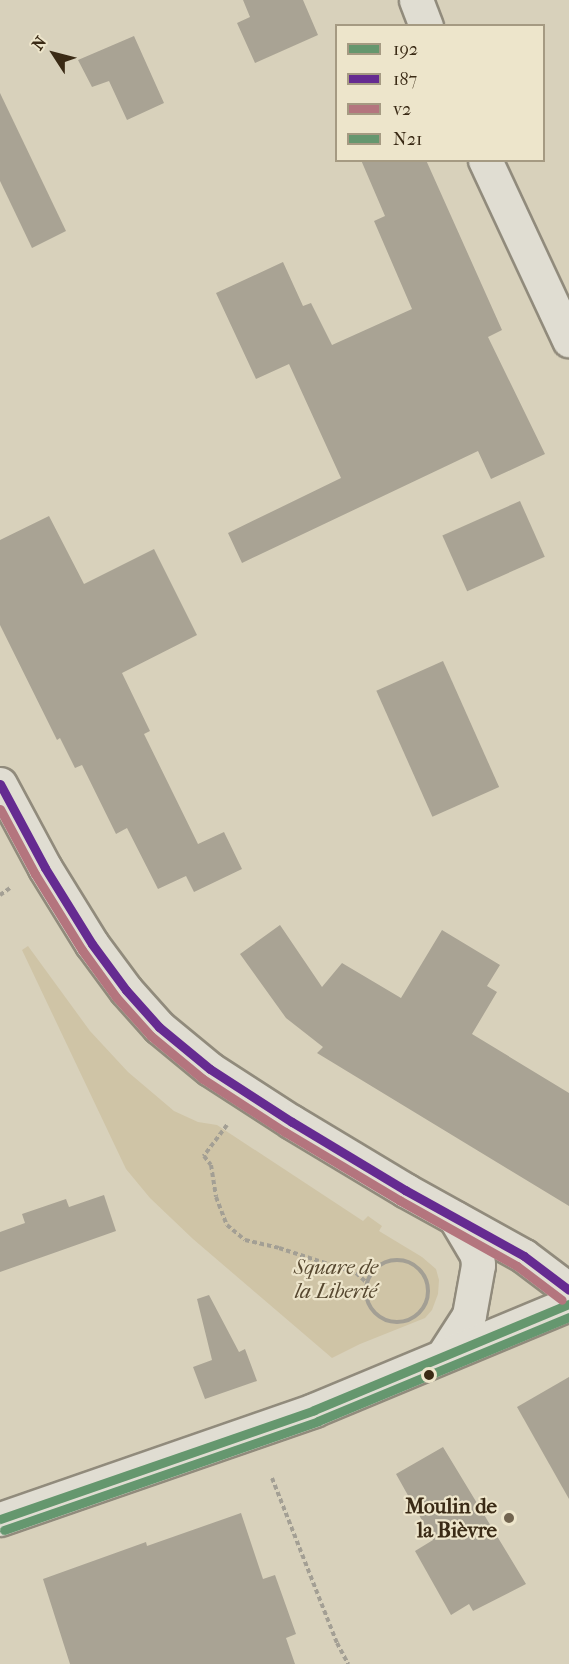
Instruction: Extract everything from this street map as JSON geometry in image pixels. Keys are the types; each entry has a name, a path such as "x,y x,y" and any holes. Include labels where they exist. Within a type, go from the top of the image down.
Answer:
{"main road":[{"path":"416,0 425,24"},
{"path":"486,162 569,340"},
{"path":"0,784 45,868 92,944 126,990 159,1027 210,1069 312,1134 524,1256 569,1290"},
{"path":"444,1354 469,1315 478,1265 477,1255 455,1218"},
{"path":"0,1519 314,1410 444,1354 522,1325 569,1304"}],"path":[{"path":"0,895 10,888"},
{"path":"228,1123 204,1156 211,1165 216,1197 227,1225 245,1240 279,1248 356,1273 367,1283"},
{"path":"404,1260 414,1263 427,1280 428,1300 423,1310 406,1322 386,1321 370,1308 366,1298 367,1283 375,1269 383,1263 404,1260"},
{"path":"272,1478 337,1642 348,1664"}],"green space":[{"name":"Square de la Liberté","path":"28,946 90,1031 128,1072 174,1111 198,1122 217,1125 363,1221 368,1216 382,1226 379,1231 422,1257 436,1269 439,1280 438,1294 432,1310 425,1318 332,1358 193,1239 150,1198 126,1169 22,950"}],"building":[{"path":"243,0 303,0 318,35 255,63 237,23 250,17"},
{"path":"134,36 164,103 127,120 109,81 92,87 78,60"},
{"path":"0,93 66,231 32,248 0,181"},
{"path":"362,162 427,162 502,330 488,337 545,454 491,479 478,451 242,563 228,533 341,478 289,364 256,379 216,293 283,262 303,306 311,303 332,345 412,309 374,221 385,216"},
{"path":"520,501 545,557 467,591 442,536"},
{"path":"49,516 84,584 154,549 197,635 122,673 150,731 144,734 198,844 224,832 242,869 194,892 186,876 158,889 127,828 116,834 82,765 75,768 60,738 57,740 0,625 0,540"},
{"path":"443,661 499,787 432,817 376,691"},
{"path":"280,925 322,987 342,963 401,998 442,930 500,965 487,986 497,992 472,1034 569,1093 569,1206 317,1053 323,1047 286,1018 240,954"},
{"path":"104,1195 116,1231 0,1272 0,1232 25,1223 22,1214 66,1199 69,1207"},
{"path":"209,1295 239,1352 245,1349 257,1381 205,1399 193,1367 212,1360 197,1299"},
{"path":"569,1377 569,1499 517,1407"},
{"path":"443,1447 526,1584 473,1611 469,1604 451,1615 415,1551 433,1540 396,1474"},
{"path":"241,1513 263,1579 275,1575 296,1634 286,1638 295,1664 70,1664 43,1579 146,1542 147,1546"}],"transit line":[{"name":"187","path":"0,784 45,868 92,944 126,990 159,1027 210,1069 292,1122 405,1190 524,1256 569,1290"},
{"name":"v2","path":"0,809 35,874 82,950 116,997 151,1036 203,1079 285,1132 399,1200 517,1266 562,1300"},
{"name":"192","path":"0,1519 314,1410 569,1304"},
{"name":"N21","path":"4,1530 318,1421 569,1317"}],"place":[{"name":"Moulin de la Bièvre","path":"509,1518"}]}
